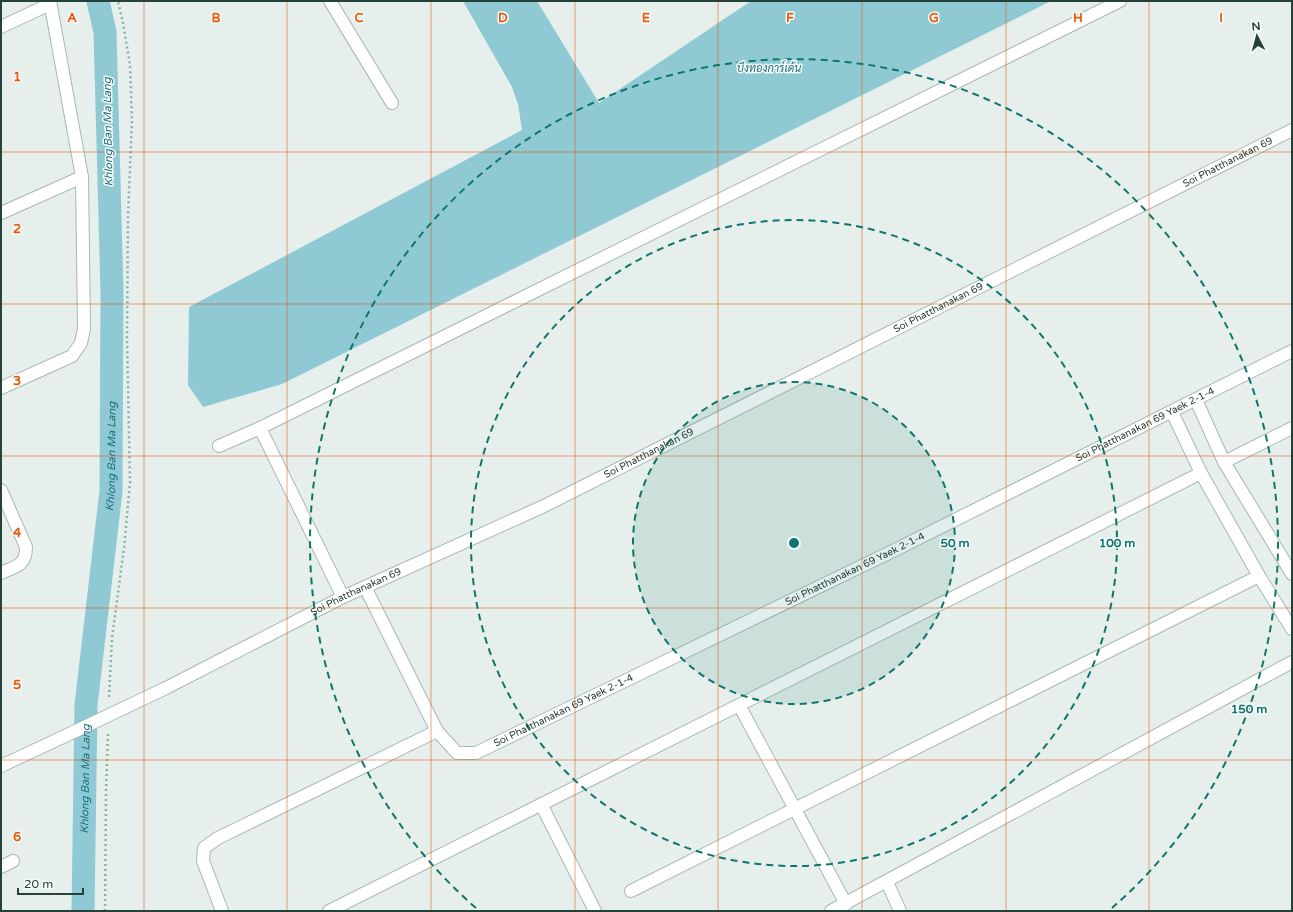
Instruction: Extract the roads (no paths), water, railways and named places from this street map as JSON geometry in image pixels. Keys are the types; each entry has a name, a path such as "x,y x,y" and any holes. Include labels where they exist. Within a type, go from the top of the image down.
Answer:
{"street":[{"path":"330,1 392,103"},
{"path":"219,446 260,428 1120,1"},
{"path":"1,27 50,3 82,177 84,329 81,343 72,356 1,388"},
{"name":"Soi Phatthanakan 69","path":"1,766 166,688 365,587 551,502 1292,130"},
{"path":"1,213 82,177"},
{"name":"Soi Phatthanakan 69 Yaek 2-1-4","path":"438,731 457,752 476,753 895,550 1292,351"},
{"path":"1196,400 1224,462 1290,565"},
{"path":"1172,412 1201,474 1292,629"},
{"path":"260,428 343,598"},
{"path":"1224,462 1292,428"},
{"path":"328,911 1201,474"},
{"path":"1,490 26,547 26,556 22,563 1,573"},
{"path":"630,891 1260,576"},
{"path":"222,911 204,861 204,848 218,838 438,731 365,587"},
{"path":"831,911 1292,662"},
{"path":"739,705 846,904"},
{"path":"541,804 595,911"},
{"path":"1,867 13,861"},
{"path":"887,882 900,911"}],"water":[{"name":"บึงทองการ์เด้น","path":"463,1 537,1 599,103 751,1 1051,1 282,384 203,407 188,385 189,307 522,130 518,104 512,87"}],"waterway":[{"name":"Khlong Ban Ma Lang","path":"83,911 86,705 111,491 112,291 105,32 98,1"}]}
